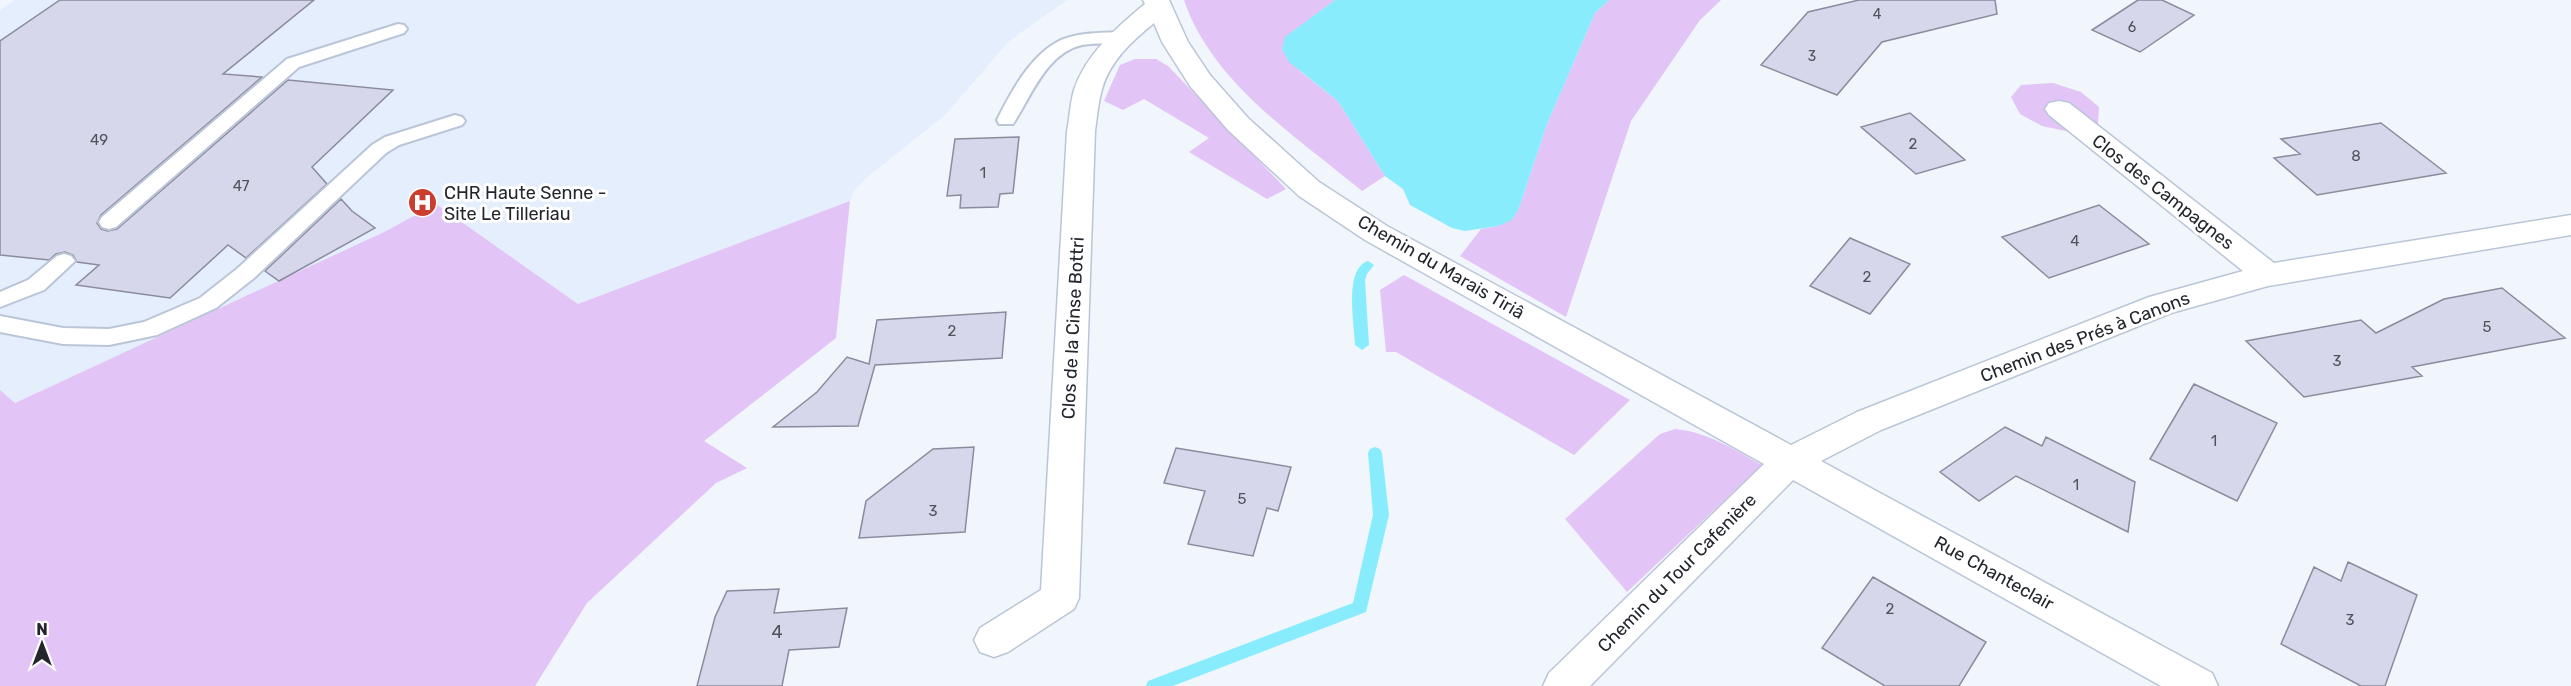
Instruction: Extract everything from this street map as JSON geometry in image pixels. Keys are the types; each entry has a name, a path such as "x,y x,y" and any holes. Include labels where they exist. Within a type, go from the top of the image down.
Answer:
{"street":[{"name":"Clos de la Cinse Bottri","path":"994,640 1060,598 1082,131 1089,86 1112,46 1157,3"},
{"name":"Chemin du Marais Tiriâ","path":"1157,3 1174,42 1200,80 1238,124 1309,189 1376,233 1790,460"},
{"name":"Clos des Campagnes","path":"2059,109 2268,275"},
{"name":"Chemin des Prés à Canons","path":"1790,460 1869,421 2149,309 2268,275 2571,225"},
{"name":"Chemin du Tour Cafenière","path":"1563,686 1790,460"},
{"name":"Rue Chanteclair","path":"1790,460 2198,686"}],"lane":[{"path":"108,222 293,63 398,29"},
{"path":"1006,120 1019,93 1032,76 1065,44 1091,38 1122,37"},
{"path":"0,324 63,336 109,337 149,329 208,303 246,273 379,149 392,141 454,121"},
{"path":"0,300 36,285 63,261"}],"shaded area":[{"name":"CHR Haute Senne - Site Le Tilleriau","path":"15,0 1067,0 1009,41 945,115 866,178 854,191 850,201 578,304 436,204 384,232 15,403 0,390 0,10"},
{"path":"1184,0 1335,0 1286,37 1282,49 1301,72 1338,101 1385,176 1362,191 1284,129 1235,83 1214,57 1197,30"},
{"path":"1609,0 1721,0 1700,20 1631,121 1566,317 1460,256 1481,229 1498,226 1519,208 1547,124 1595,13"},
{"path":"1135,59 1156,59 1168,66 1286,189 1267,199 1189,152 1209,138 1144,99 1123,110 1104,101 1120,65"},
{"path":"2053,83 2081,92 2099,107 2098,124 2070,132 2042,126 2020,114 2011,97 2021,85"},
{"path":"850,201 836,338 704,441 747,468 716,483 587,603 535,686 0,686 0,390 15,403 384,232 436,204 578,304"},
{"path":"1404,275 1630,400 1574,455 1396,352 1386,352 1380,290"},
{"path":"1675,429 1709,437 1762,465 1627,592 1565,519 1660,434"}],"water":[{"path":"1335,0 1609,0 1595,13 1547,124 1519,208 1512,220 1498,226 1465,231 1452,228 1410,205 1403,189 1385,176 1338,101 1289,62 1282,49 1285,37"}],"building":[{"path":"60,0 314,0 223,74 262,77 101,215 97,223 101,229 108,231 117,229 288,80 393,90 312,167 327,184 246,258 228,245 170,298 76,285 99,265 77,262 73,255 65,252 56,254 49,260 0,255 0,41"},
{"path":"1859,0 1995,0 1997,14 1882,42 1837,95 1761,65 1808,12"},
{"path":"2138,0 2162,0 2194,15 2140,52 2092,30"},
{"path":"1910,113 1965,160 1916,174 1861,127"},
{"path":"2381,123 2446,173 2317,195 2274,158 2300,154 2281,139"},
{"path":"1019,137 1013,193 1000,194 998,207 960,208 961,195 947,196 955,139"},
{"path":"341,199 352,211 375,228 279,281 265,271"},
{"path":"2099,205 2149,244 2049,278 2002,237"},
{"path":"1850,238 1910,264 1870,314 1810,286"},
{"path":"2502,288 2565,338 2412,367 2422,376 2304,397 2246,341 2361,320 2376,333 2444,299"},
{"path":"1006,312 1002,358 875,365 858,426 773,427 817,392 847,357 869,364 877,320"},
{"path":"2194,384 2277,423 2237,501 2150,459"},
{"path":"2005,427 2042,446 2046,437 2135,482 2128,532 2016,476 1979,501 1940,472"},
{"path":"974,447 965,532 859,538 866,501 933,449"},
{"path":"1176,448 1291,467 1278,511 1267,508 1253,556 1188,544 1205,491 1164,483"},
{"path":"2348,562 2417,595 2385,686 2361,686 2281,644 2314,567 2341,581"},
{"path":"1873,577 1986,642 1959,686 1885,686 1822,648"},
{"path":"779,589 774,613 847,608 839,647 789,650 782,686 697,686 715,617 727,591"}],"waterway":[{"path":"1362,345 1359,280 1361,272 1368,265"},
{"path":"1154,686 1360,607 1381,515 1375,453"}],"place":[{"name":"CHR Haute Senne - Site Le Tilleriau","path":"423,203"}]}
